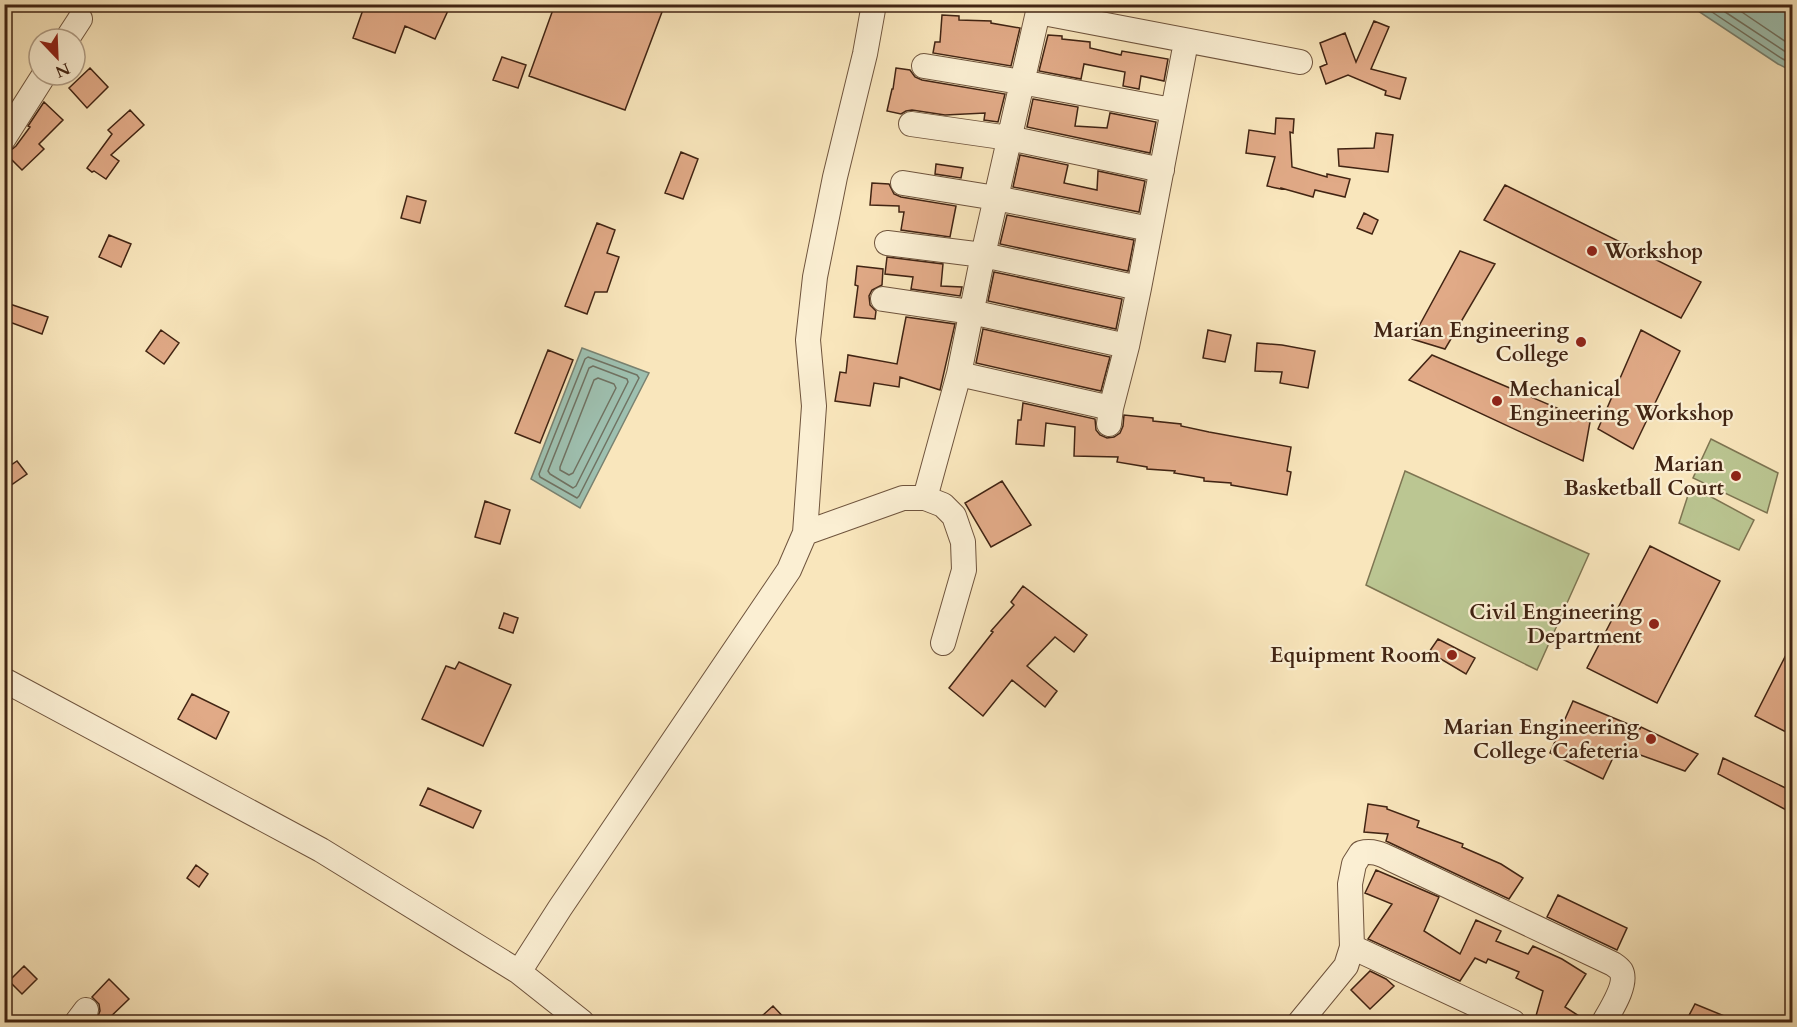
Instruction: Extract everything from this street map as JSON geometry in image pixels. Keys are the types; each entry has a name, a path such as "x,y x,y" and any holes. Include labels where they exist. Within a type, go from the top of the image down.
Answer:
{"street":[{"path":"519,972 789,570 805,533 814,406 808,340 815,277 874,4"},
{"path":"925,498 959,375 983,255 1038,12 1300,62"},
{"path":"74,27 80,18"},
{"path":"959,375 1110,416 1162,170 1186,42"},
{"path":"924,66 1172,110"},
{"path":"4,138 36,87"},
{"path":"911,124 1009,138 1162,170"},
{"path":"903,183 996,198 1150,229"},
{"path":"887,243 983,255 1138,288"},
{"path":"883,299 971,312 1126,346"},
{"path":"805,533 903,498 925,498 943,505 954,516 963,542 964,570 943,642"},
{"path":"6,683 321,850 519,972 582,1023"},
{"path":"1300,1023 1346,966 1352,947 1350,884 1354,864 1361,853 1368,851 1377,853 1613,964 1621,971 1623,981 1604,1023"},
{"path":"1352,947 1513,1023"}],"green space":[{"name":"Marian Basketball Court","path":"1711,439 1778,473 1767,513 1693,478"},
{"path":"1405,471 1589,554 1537,670 1366,585"},
{"path":"1691,486 1754,520 1739,550 1679,523"}],"water":[{"path":"1689,5 1785,5 1792,9 1792,71 1778,64"},
{"path":"582,348 649,373 580,508 531,479"}],"building":[{"path":"365,4 451,4 435,39 405,26 395,53 353,38"},
{"path":"555,4 665,4 625,110 529,76"},
{"path":"942,15 959,16 959,20 991,21 991,23 1020,28 1011,66 933,53 935,42 940,42"},
{"path":"1374,21 1389,27 1371,69 1406,78 1400,99 1385,95 1386,91 1348,75 1326,84 1320,67 1327,64 1320,43 1345,33 1356,62"},
{"path":"1048,35 1090,42 1090,48 1121,55 1122,51 1168,59 1164,81 1141,76 1139,89 1123,86 1125,72 1084,64 1081,79 1039,71"},
{"path":"502,57 526,65 518,88 493,80"},
{"path":"90,68 108,87 87,108 69,88 87,87 87,71"},
{"path":"896,68 910,70 915,77 922,80 1005,94 998,122 984,120 985,113 945,115 912,110 901,114 887,111"},
{"path":"1033,99 1078,107 1075,126 1107,128 1110,113 1156,122 1150,153 1027,127"},
{"path":"44,102 63,120 39,144 44,149 22,170 4,152 16,146"},
{"path":"130,110 144,125 111,155 119,161 106,179 87,168 112,134 108,130"},
{"path":"1276,118 1294,119 1293,133 1290,132 1292,167 1327,177 1327,174 1350,179 1345,197 1315,190 1313,197 1267,186 1275,157 1246,153 1249,130 1275,134"},
{"path":"1376,133 1393,135 1388,172 1339,166 1338,149 1374,148"},
{"path":"681,152 698,159 683,199 665,193"},
{"path":"1020,155 1068,165 1064,183 1097,190 1098,171 1145,181 1139,212 1013,187"},
{"path":"936,164 963,168 961,178 935,174"},
{"path":"872,183 889,184 894,194 901,197 956,206 950,237 901,230 904,212 899,212 899,206 870,205"},
{"name":"Workshop","path":"1505,185 1701,282 1681,318 1484,220"},
{"path":"407,196 426,201 420,223 401,218"},
{"path":"1364,213 1378,220 1372,234 1357,228"},
{"path":"1007,215 1134,240 1128,271 1000,244"},
{"path":"597,223 615,230 607,253 619,257 607,292 595,292 587,314 565,306"},
{"path":"109,235 131,244 121,267 99,257"},
{"path":"1460,251 1495,264 1445,349 1412,339"},
{"path":"887,257 943,264 941,286 962,287 960,296 911,289 913,277 885,274"},
{"path":"857,266 883,269 882,285 872,290 869,296 870,305 876,311 875,319 854,317 858,286 855,285"},
{"path":"994,272 1122,299 1116,329 988,301"},
{"path":"4,302 48,317 42,334 4,320"},
{"path":"906,317 955,324 940,390 900,377 899,387 874,383 870,406 835,401 840,372 846,373 848,355 897,364"},
{"path":"983,329 1110,357 1101,391 976,363"},
{"path":"161,330 179,343 164,364 146,351"},
{"path":"1208,330 1231,335 1225,362 1203,358"},
{"path":"1641,330 1680,351 1633,449 1598,429"},
{"path":"1257,343 1315,351 1308,388 1280,383 1282,372 1255,371"},
{"path":"548,350 573,360 540,443 515,433"},
{"name":"Mechanical Engineering Workshop","path":"1432,355 1590,422 1583,461 1409,380"},
{"path":"1023,403 1095,419 1096,430 1107,438 1120,433 1124,415 1153,418 1153,421 1181,424 1181,426 1209,432 1291,447 1287,471 1291,472 1287,495 1231,485 1231,483 1204,481 1204,478 1174,473 1175,471 1147,469 1147,467 1117,462 1118,457 1074,456 1075,427 1046,423 1044,446 1016,444 1018,420 1021,420"},
{"path":"17,461 27,474 4,490 4,470"},
{"path":"1002,481 1031,525 991,547 965,503"},
{"path":"485,501 510,510 500,544 475,537"},
{"name":"Civil Engineering Department","path":"1650,546 1720,581 1657,703 1587,668"},
{"path":"1023,586 1087,635 1074,652 1055,637 1027,666 1057,691 1045,707 1012,680 983,716 949,688 993,632 991,631 1014,605 1011,602"},
{"path":"504,613 518,618 513,633 499,628"},
{"name":"Equipment Room","path":"1438,639 1475,658 1466,674 1429,652"},
{"path":"1792,643 1792,735 1755,716"},
{"path":"459,662 511,685 483,746 422,719 446,666 455,669"},
{"path":"192,694 229,712 216,739 178,719"},
{"path":"1573,701 1640,729 1641,727 1698,754 1685,771 1618,747 1603,779 1550,753"},
{"path":"1723,758 1792,791 1792,813 1718,774"},
{"path":"428,788 481,811 473,828 420,805"},
{"path":"1368,804 1387,807 1387,809 1419,821 1417,827 1463,844 1462,847 1501,864 1523,878 1509,899 1386,841 1388,834 1364,832"},
{"path":"196,865 208,874 199,887 187,878"},
{"path":"1376,870 1439,897 1424,931 1460,954 1476,920 1501,931 1496,941 1528,954 1533,946 1562,959 1586,974 1565,1007 1590,1023 1534,1023 1543,991 1516,978 1519,972 1488,959 1486,963 1475,958 1460,981 1368,939 1392,904 1365,893"},
{"path":"1558,895 1627,928 1617,950 1547,917"},
{"path":"24,966 37,979 22,994 9,981"},
{"path":"1370,971 1394,986 1370,1009 1351,990"},
{"path":"109,979 129,999 104,1023 98,1016 99,1004 92,997"},
{"path":"1695,1004 1739,1022 1739,1023 1685,1023"},
{"path":"773,1006 789,1023 770,1023 763,1015"}],"place":[{"name":"Workshop","path":"1592,251"},
{"name":"Marian Engineering College","path":"1581,342"},
{"name":"Mechanical Engineering Workshop","path":"1497,401"},
{"name":"Marian Basketball Court","path":"1736,476"},
{"name":"Civil Engineering Department","path":"1654,624"},
{"name":"Equipment Room","path":"1452,655"},
{"name":"Marian Engineering College Cafeteria","path":"1651,739"}]}
